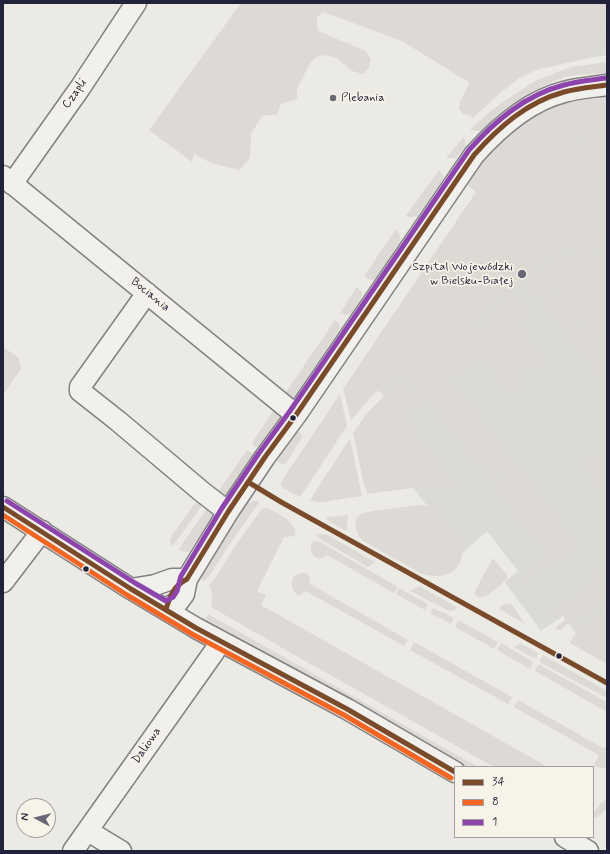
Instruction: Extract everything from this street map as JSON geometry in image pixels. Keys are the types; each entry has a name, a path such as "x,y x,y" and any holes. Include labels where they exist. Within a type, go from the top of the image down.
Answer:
{"street":[{"name":"Czapli","path":"7,180 80,88 136,3"},
{"path":"166,609 171,594 177,584 187,579 228,512 265,457 296,415 474,155 493,135 520,113 543,100 564,92 607,85"},
{"name":"Bociania","path":"7,180 296,415"},
{"path":"147,293 80,387 80,391 228,512"},
{"path":"3,507 131,589 220,641 347,709 454,771"},
{"path":"3,582 42,531"},
{"path":"131,589 155,585 172,579 187,579"},
{"name":"Daliowa","path":"73,851 214,652 220,641"},
{"path":"88,831 121,851"},
{"path":"567,838 588,851"}],"shaded area":[{"path":"241,3 607,3 607,26 590,51 589,58 536,70 519,78 473,118 469,115 463,114 459,109 460,102 469,84 467,81 400,40 323,12 317,17 318,31 366,51 371,60 368,69 363,74 352,71 337,58 325,55 316,57 309,65 297,89 297,99 281,104 277,114 262,116 251,134 250,158 239,170 211,163 194,154 192,162 149,130"},
{"path":"607,26 607,55 589,58 590,51"},
{"path":"607,62 607,73 570,76 551,82 511,105 495,117 482,131 470,130 487,114 537,80 571,67"},
{"path":"607,92 607,132 596,132 585,135 564,145 553,156 458,275 455,283 460,290 469,290 538,266 393,377 372,396 351,420 343,389 476,192 464,182 475,166 521,122 563,100"},
{"name":"Szpital Wojewódzki w Bielsku-Białej","path":"607,117 607,612 576,634 563,616 541,631 505,582 518,571 487,531 464,552 414,489 440,469 381,393 367,379 508,169"},
{"path":"464,137 466,146 456,158 446,158"},
{"path":"596,139 607,139 607,153 603,165 591,244 581,243 563,247 547,257 466,281 464,279 464,275 489,247 553,165 563,155 584,143"},
{"path":"439,170 443,176 443,179 417,216 406,216"},
{"path":"606,195 607,197 607,246 598,245"},
{"path":"396,229 400,235 400,241 376,279 371,280 367,278 364,276"},
{"path":"586,252 591,252 580,321 559,294 568,269 575,259"},
{"path":"597,253 600,260 607,261 607,334 597,342 586,326"},
{"path":"567,255 557,279 552,285 545,272 546,269 557,260"},
{"path":"537,276 540,277 548,289 542,294 535,296 529,289 529,284"},
{"path":"357,287 362,292 362,296 352,313 345,315 340,313"},
{"path":"554,297 607,365 607,381 546,303"},
{"path":"507,301 516,303 527,316 511,329 519,338 523,334 546,364 530,369 525,367 517,360 498,336 493,326 493,316 497,308"},
{"path":"335,320 340,325 338,332 294,397 291,399 282,398"},
{"path":"477,331 489,337 513,367 516,379 512,391 482,351 446,379 512,462 491,478 486,471 490,468 481,457 477,460 427,395 399,418 451,483 367,494 353,433 368,412 400,383 411,399 419,393 413,381 413,372 462,334"},
{"path":"3,347 19,358 21,369 3,395"},
{"path":"340,394 347,426 300,497 283,488 281,482"},
{"path":"276,407 281,417 259,448 253,445 253,441"},
{"path":"295,432 299,432 303,435 285,465 279,463 276,459"},
{"path":"350,438 362,496 322,502 310,500"},
{"path":"247,450 255,455 228,494 224,497 215,496"},
{"path":"597,456 604,460 606,464 607,484 598,484 588,468 588,461"},
{"path":"517,469 574,544 552,562 550,560 518,585 517,584 549,558 545,552 548,549 546,547 545,548 496,485"},
{"path":"200,500 205,501 173,546 170,542 171,537 196,502"},
{"path":"260,501 210,575 205,581 199,578 243,507 250,502"},
{"path":"209,505 213,511 213,515 189,552 181,551 179,549"},
{"path":"425,505 437,511 439,513 437,515 451,533 454,531 461,541 461,559 459,565 451,573 440,576 422,574 363,541 357,532 355,524 357,518 362,514 370,511"},
{"path":"268,508 290,522 295,531 295,536 284,537 257,591 266,595 261,605 546,766 492,766 211,607 212,596 209,585 214,580 237,543 262,509"},
{"path":"348,515 348,530 346,531 327,520 327,517"},
{"path":"326,534 375,562 368,567 316,535"},
{"path":"315,541 320,542 398,587 394,593 327,555 319,559 311,551 312,543"},
{"path":"493,558 508,576 507,579 490,594 480,598 476,596 475,591"},
{"path":"600,571 607,579 607,582 563,616 558,616 556,611 562,604 567,611 585,597 582,592 600,577 598,573"},
{"path":"301,573 309,575 310,584 408,640 404,646 306,591 299,596 293,589 292,582 294,576"},
{"path":"419,586 457,607 455,610 447,610 410,591"},
{"path":"607,587 607,593 560,630 556,630 556,627"},
{"path":"399,588 428,604 425,610 396,594"},
{"path":"504,604 510,604 513,606 525,624 499,609"},
{"path":"433,608 454,618 451,624 430,613"},
{"path":"607,612 607,664 570,643 576,634"},
{"path":"208,614 476,766 464,766 205,619"},
{"path":"458,620 498,642 494,649 455,627"},
{"path":"414,642 512,697 508,704 410,650"},
{"path":"501,643 532,661 533,662 530,669 497,650"},
{"path":"520,643 538,653 537,657 533,658 513,647"},
{"path":"543,655 607,691 607,698 541,663 540,660"},
{"path":"538,665 607,702 607,712 535,671"},
{"path":"518,700 603,748 607,746 607,769 594,765 599,755 514,707"},
{"path":"607,798 607,809 598,817 595,817 594,813"}],"transit line":[{"name":"1","path":"7,501 135,583 166,601 173,597 177,591 181,576 222,508 469,150 500,119 536,95 550,89 569,84 606,78"},
{"name":"34","path":"166,609 173,591 187,579 228,512 265,457 296,415 474,155 504,125 538,102 551,96 569,91 607,85"},
{"name":"34","path":"248,482 281,502 607,683"},
{"name":"34","path":"3,507 131,589 196,628 347,709 454,771"},
{"name":"8","path":"3,515 127,595 192,634 344,715 451,778"}],"place":[{"name":"Plebania","path":"333,98"},
{"name":"Szpital Wojewódzki w Bielsku-Białej","path":"522,274"}]}
